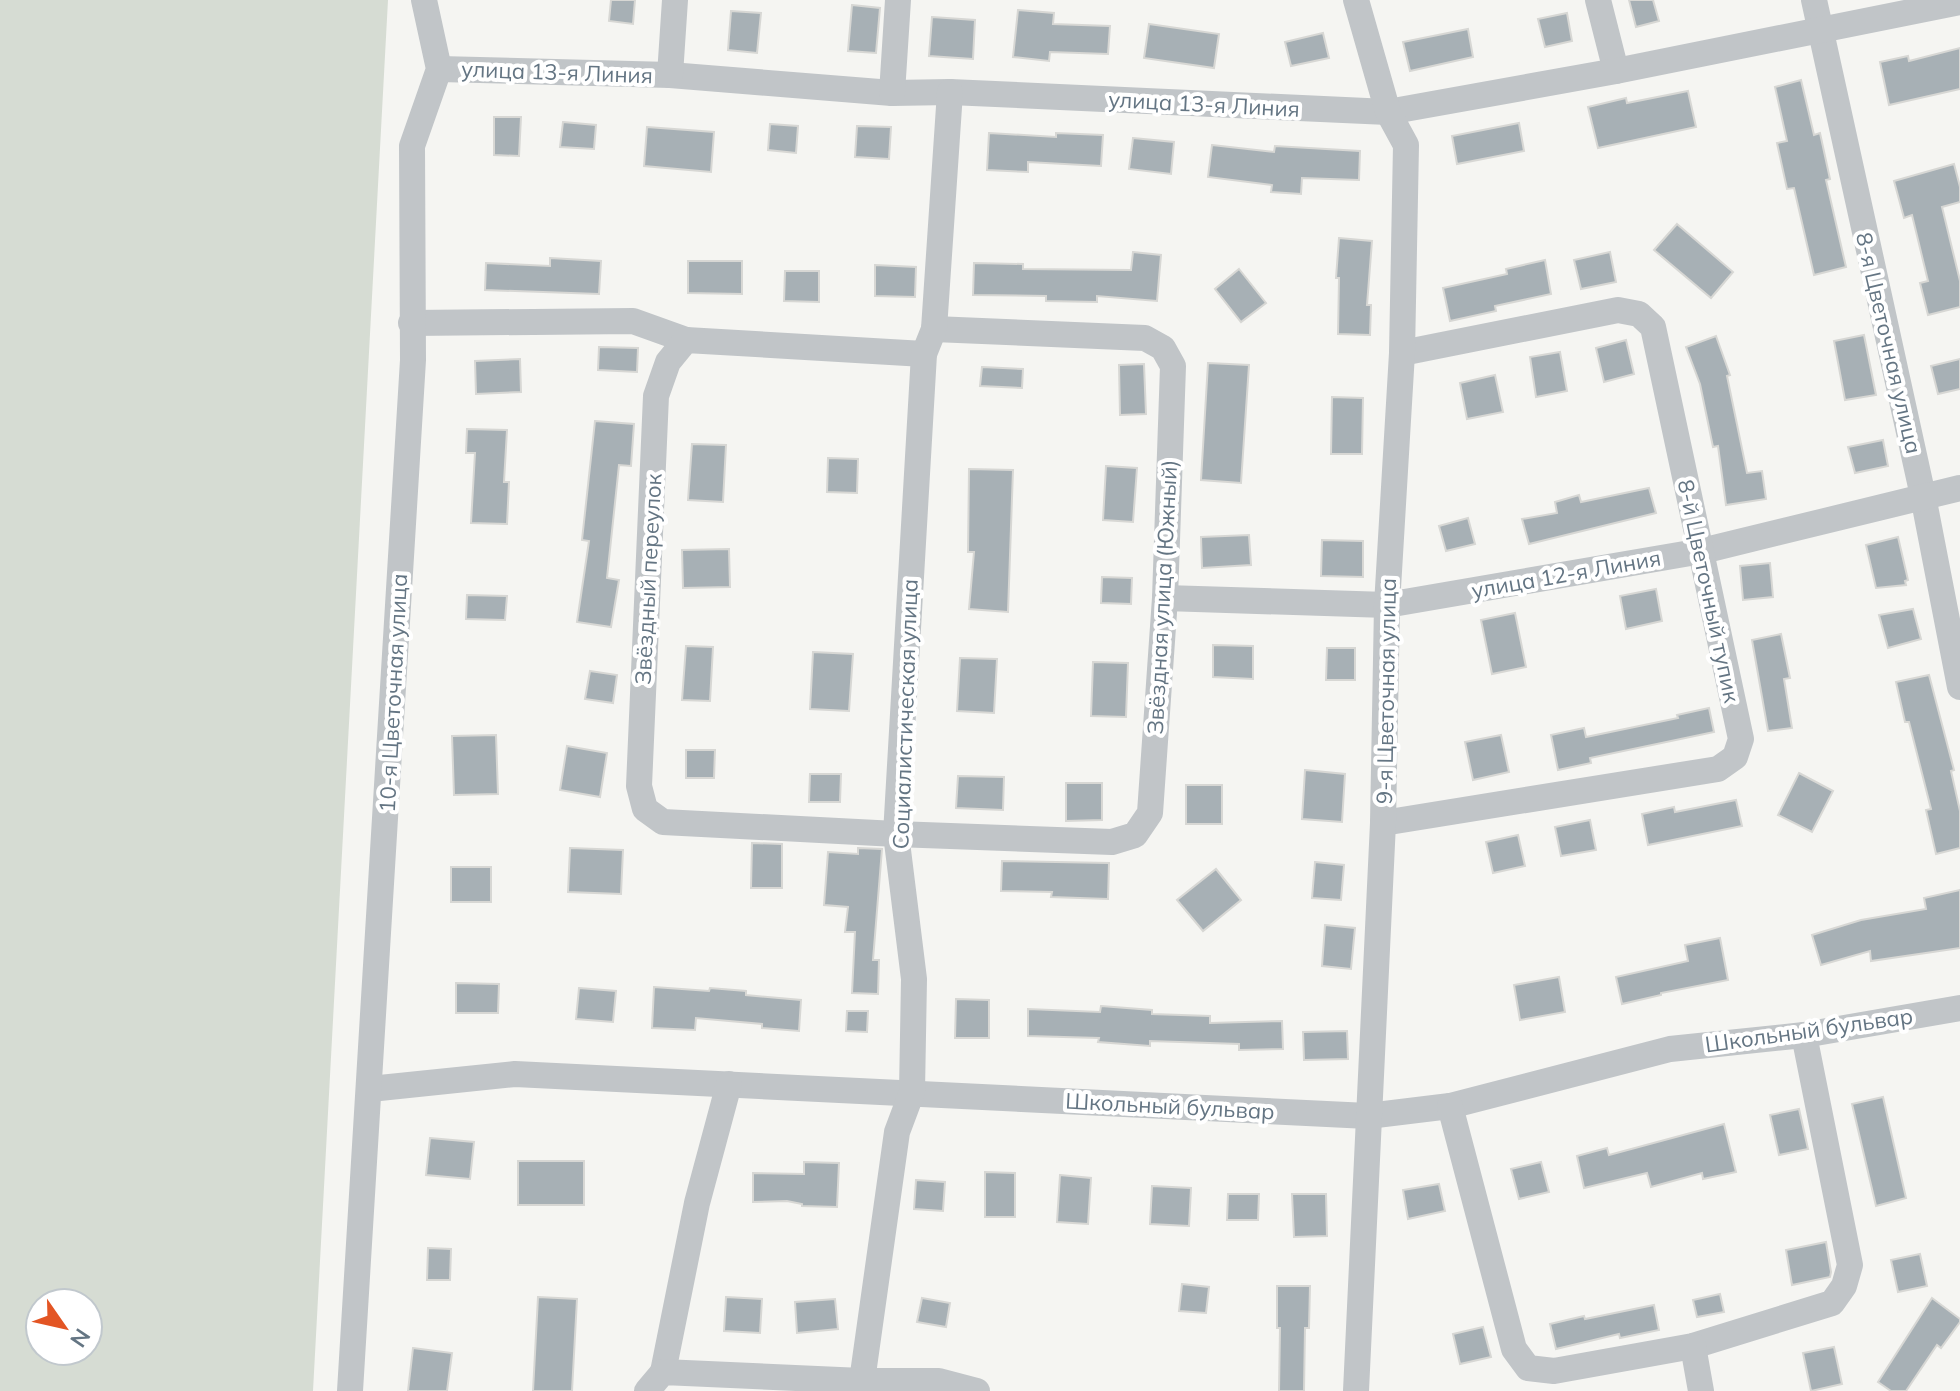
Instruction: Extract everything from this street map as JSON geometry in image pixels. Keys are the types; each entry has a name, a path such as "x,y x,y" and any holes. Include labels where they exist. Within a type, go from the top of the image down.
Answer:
{"lane":[{"path":"424,0 439,69"},
{"path":"670,75 675,0"},
{"path":"892,93 898,0"},
{"name":"9-я Цветочная улица","path":"1356,0 1388,112 1406,145 1402,353 1387,605 1383,823 1356,1391"},
{"path":"1598,0 1616,71"},
{"name":"8-я Цветочная улица","path":"1814,0 1923,496 1960,687"},
{"name":"улица 13-я Линия","path":"439,69 670,75 892,93 950,92 1388,112 1616,71 1960,2"},
{"name":"10-я Цветочная улица","path":"350,1391 413,360 412,146 439,69"},
{"name":"Социалистическая улица","path":"862,1381 897,1132 912,1092 914,979 896,834 929,342 950,92"},
{"name":"8-й Цветочный тупик","path":"1383,823 1718,769 1735,757 1741,739 1653,327 1639,314 1618,310 1402,353"},
{"path":"411,323 633,321 686,340 929,342"},
{"name":"Звёздная улица (Южный)","path":"896,834 1112,842 1135,835 1150,813 1165,598 1173,366 1163,348 1145,338 929,342"},
{"name":"Звёздный переулок","path":"686,340 668,362 656,396 639,786 645,809 663,822 896,834"},
{"name":"улица 12-я Линия","path":"1165,598 1387,605 1702,551 1960,488"},
{"name":"Школьный бульвар","path":"370,1089 515,1074 1368,1116 1450,1106 1670,1049 1804,1035 1960,1008"},
{"path":"1450,1106 1514,1349 1528,1368 1554,1371 1693,1346 1832,1303 1844,1286 1850,1265 1804,1035"},
{"path":"729,1084 655,1381 939,1381 977,1391"},
{"path":"1693,1346 1701,1391"}],"shaded area":[{"path":"0,0 388,0 313,1391 0,1391"}],"building":[{"path":"611,0 635,0 633,24 609,21"},
{"path":"1629,0 1653,0 1659,21 1636,27"},
{"path":"852,5 880,8 876,53 848,51"},
{"path":"1018,10 1054,13 1053,24 1110,26 1108,54 1050,52 1049,61 1013,57"},
{"path":"731,11 761,13 757,53 728,50"},
{"path":"1567,13 1572,41 1545,47 1538,19"},
{"path":"932,17 975,20 973,59 929,56"},
{"path":"1149,24 1219,34 1214,68 1144,58"},
{"path":"1468,29 1473,57 1410,71 1403,42"},
{"path":"1323,33 1329,58 1291,66 1285,42"},
{"path":"1960,48 1960,89 1889,105 1880,62 1908,56 1909,61"},
{"path":"1801,80 1814,135 1820,133 1830,179 1826,180 1846,267 1814,275 1794,188 1787,189 1777,143 1787,141 1775,87"},
{"path":"1688,91 1696,127 1598,148 1588,107 1626,98 1627,103"},
{"path":"494,117 521,117 519,156 494,155"},
{"path":"563,122 596,125 594,149 560,147"},
{"path":"1519,123 1524,151 1457,164 1452,136"},
{"path":"770,124 798,126 796,153 768,150"},
{"path":"857,126 891,127 889,159 855,157"},
{"path":"647,127 714,132 711,172 644,166"},
{"path":"989,133 1056,137 1056,133 1103,135 1101,166 1028,162 1028,172 987,170"},
{"path":"1133,138 1174,142 1171,174 1129,169"},
{"path":"1212,145 1274,152 1275,146 1360,151 1359,180 1302,178 1301,194 1271,192 1272,185 1208,177"},
{"path":"1954,164 1960,202 1942,207 1960,281 1960,307 1928,315 1920,283 1928,281 1912,215 1904,218 1894,181"},
{"path":"1677,224 1733,272 1711,298 1654,250"},
{"path":"1339,238 1372,241 1367,305 1371,305 1370,335 1338,334 1339,278 1336,278"},
{"path":"1133,252 1161,255 1157,301 1097,296 1097,302 1046,301 1046,296 973,295 974,263 1023,264 1023,269 1131,270"},
{"path":"1610,252 1616,282 1581,289 1574,260"},
{"path":"550,258 601,261 599,294 485,290 486,263 550,266"},
{"path":"1545,260 1551,294 1495,306 1496,311 1450,321 1443,288 1507,274 1506,269"},
{"path":"688,261 742,261 742,294 688,293"},
{"path":"875,265 916,267 915,297 875,296"},
{"path":"1239,269 1266,303 1241,322 1215,289"},
{"path":"785,271 819,271 819,302 784,301"},
{"path":"1864,335 1876,395 1845,400 1834,341"},
{"path":"1716,336 1730,375 1727,376 1747,473 1762,471 1766,499 1726,505 1718,446 1713,447 1700,384 1686,347"},
{"path":"1626,340 1634,374 1604,382 1596,348"},
{"path":"599,347 638,348 637,372 598,370"},
{"path":"1560,352 1567,391 1536,397 1530,357"},
{"path":"520,359 521,392 476,394 475,361"},
{"path":"1960,359 1960,389 1938,394 1931,366"},
{"path":"1208,363 1249,365 1241,483 1201,480"},
{"path":"1144,364 1146,414 1120,415 1119,365"},
{"path":"982,367 1023,369 1022,388 980,386"},
{"path":"1495,375 1503,412 1467,419 1460,383"},
{"path":"1332,397 1363,398 1362,454 1331,454"},
{"path":"595,421 634,424 631,466 619,465 607,578 619,580 611,627 577,622 589,541 582,540"},
{"path":"467,429 507,430 504,482 509,482 507,524 471,523 475,453 466,453"},
{"path":"1883,440 1888,466 1855,473 1848,447"},
{"path":"692,444 726,445 723,502 688,500"},
{"path":"828,458 858,459 857,493 827,492"},
{"path":"1106,466 1137,468 1133,522 1103,520"},
{"path":"969,469 1013,470 1008,612 969,609 974,552 968,552"},
{"path":"1649,488 1656,513 1529,544 1522,519 1557,513 1555,502 1579,495 1581,502"},
{"path":"1468,518 1475,544 1446,551 1439,526"},
{"path":"1249,535 1251,565 1202,568 1201,537"},
{"path":"1898,537 1908,580 1905,581 1906,585 1876,588 1866,545"},
{"path":"1322,540 1363,541 1363,577 1321,576"},
{"path":"729,549 730,587 683,588 682,550"},
{"path":"1770,563 1773,597 1743,600 1740,566"},
{"path":"1102,577 1132,578 1131,604 1101,603"},
{"path":"1656,589 1662,621 1626,629 1620,596"},
{"path":"467,595 507,596 505,620 466,619"},
{"path":"1913,609 1921,639 1888,648 1879,615"},
{"path":"1515,613 1526,667 1492,674 1481,620"},
{"path":"1781,634 1790,678 1784,679 1792,728 1768,731 1752,640"},
{"path":"1213,645 1253,646 1253,679 1213,677"},
{"path":"686,646 713,647 710,701 682,700"},
{"path":"1327,648 1355,648 1355,680 1326,680"},
{"path":"813,652 853,654 849,711 810,709"},
{"path":"960,658 997,659 994,713 957,711"},
{"path":"1093,662 1128,663 1126,717 1091,716"},
{"path":"590,671 617,675 613,703 585,699"},
{"path":"1929,675 1954,770 1951,771 1960,811 1960,848 1936,854 1926,810 1931,809 1896,682"},
{"path":"1709,708 1714,732 1590,758 1591,763 1558,770 1551,735 1584,728 1586,737 1678,718 1677,715"},
{"path":"496,735 498,794 454,795 452,736"},
{"path":"1501,735 1509,772 1473,780 1465,742"},
{"path":"567,746 607,753 600,797 560,790"},
{"path":"686,750 715,750 714,778 686,778"},
{"path":"1305,770 1345,774 1342,822 1302,819"},
{"path":"1799,773 1833,791 1812,832 1778,815"},
{"path":"810,774 841,774 840,802 809,802"},
{"path":"958,776 1004,777 1003,810 956,808"},
{"path":"1066,783 1102,783 1102,820 1066,821"},
{"path":"1186,785 1222,785 1222,824 1186,824"},
{"path":"1736,800 1742,826 1648,845 1642,814 1674,807 1675,812"},
{"path":"1590,820 1596,850 1561,856 1555,827"},
{"path":"1518,835 1525,866 1493,873 1486,842"},
{"path":"752,843 782,844 782,888 751,888"},
{"path":"570,848 623,850 621,894 568,892"},
{"path":"858,848 882,849 873,960 879,960 878,994 852,993 855,932 845,932 848,907 824,905 828,852 858,854"},
{"path":"1002,861 1109,863 1108,899 1051,897 1052,892 1001,891"},
{"path":"1315,862 1344,865 1341,900 1312,898"},
{"path":"451,867 491,867 491,902 451,902"},
{"path":"1216,869 1241,900 1203,931 1177,900"},
{"path":"1960,890 1960,948 1871,961 1870,951 1821,965 1812,935 1861,920 1926,909 1924,898"},
{"path":"1325,925 1355,928 1351,969 1322,966"},
{"path":"1720,938 1728,980 1622,1004 1616,977 1688,961 1685,945"},
{"path":"1559,977 1565,1012 1520,1020 1514,985"},
{"path":"456,983 499,984 498,1013 456,1013"},
{"path":"654,987 746,991 746,995 801,1000 799,1031 696,1018 695,1030 652,1028"},
{"path":"579,988 616,991 613,1022 576,1019"},
{"path":"956,999 989,1000 989,1038 955,1038"},
{"path":"1101,1006 1152,1010 1152,1014 1210,1016 1210,1023 1282,1021 1283,1049 1239,1050 1239,1044 1150,1041 1150,1046 1098,1042 1099,1038 1028,1036 1028,1009 1100,1012"},
{"path":"847,1011 868,1011 867,1032 846,1031"},
{"path":"1347,1031 1348,1059 1304,1060 1303,1032"},
{"path":"1883,1097 1906,1198 1876,1206 1852,1104"},
{"path":"1799,1109 1808,1149 1779,1155 1770,1115"},
{"path":"1724,1124 1736,1172 1703,1179 1702,1173 1651,1187 1647,1173 1584,1188 1577,1156 1607,1148 1609,1155"},
{"path":"430,1138 474,1142 470,1179 426,1175"},
{"path":"518,1161 584,1161 584,1205 518,1205"},
{"path":"804,1162 839,1163 837,1207 802,1206 787,1201 753,1202 753,1173 804,1174"},
{"path":"1541,1162 1549,1192 1519,1199 1511,1169"},
{"path":"985,1172 1015,1173 1015,1217 985,1217"},
{"path":"1060,1175 1091,1178 1088,1224 1057,1222"},
{"path":"916,1180 945,1182 943,1211 914,1209"},
{"path":"1439,1184 1445,1211 1408,1219 1403,1190"},
{"path":"1152,1186 1191,1188 1189,1226 1150,1224"},
{"path":"1228,1194 1259,1194 1258,1220 1227,1220"},
{"path":"1292,1194 1326,1194 1327,1236 1294,1237"},
{"path":"1826,1242 1830,1277 1792,1285 1786,1250"},
{"path":"428,1248 451,1249 450,1280 427,1280"},
{"path":"1920,1254 1927,1286 1898,1292 1891,1260"},
{"path":"1182,1284 1209,1287 1206,1313 1179,1311"},
{"path":"1277,1286 1310,1286 1309,1328 1305,1328 1304,1391 1279,1391"},
{"path":"1720,1294 1724,1312 1697,1317 1693,1300"},
{"path":"538,1297 577,1299 572,1391 533,1391"},
{"path":"726,1297 762,1299 760,1333 724,1331"},
{"path":"922,1298 950,1303 946,1327 917,1322"},
{"path":"1932,1298 1960,1322 1941,1348 1937,1345 1906,1391 1891,1391 1878,1382"},
{"path":"835,1299 838,1329 797,1333 795,1302"},
{"path":"1654,1305 1659,1330 1620,1338 1619,1334 1556,1349 1550,1324"},
{"path":"1483,1327 1491,1357 1460,1364 1453,1334"},
{"path":"1834,1347 1842,1384 1811,1391 1803,1353"},
{"path":"413,1348 452,1353 447,1391 408,1391"}]}
